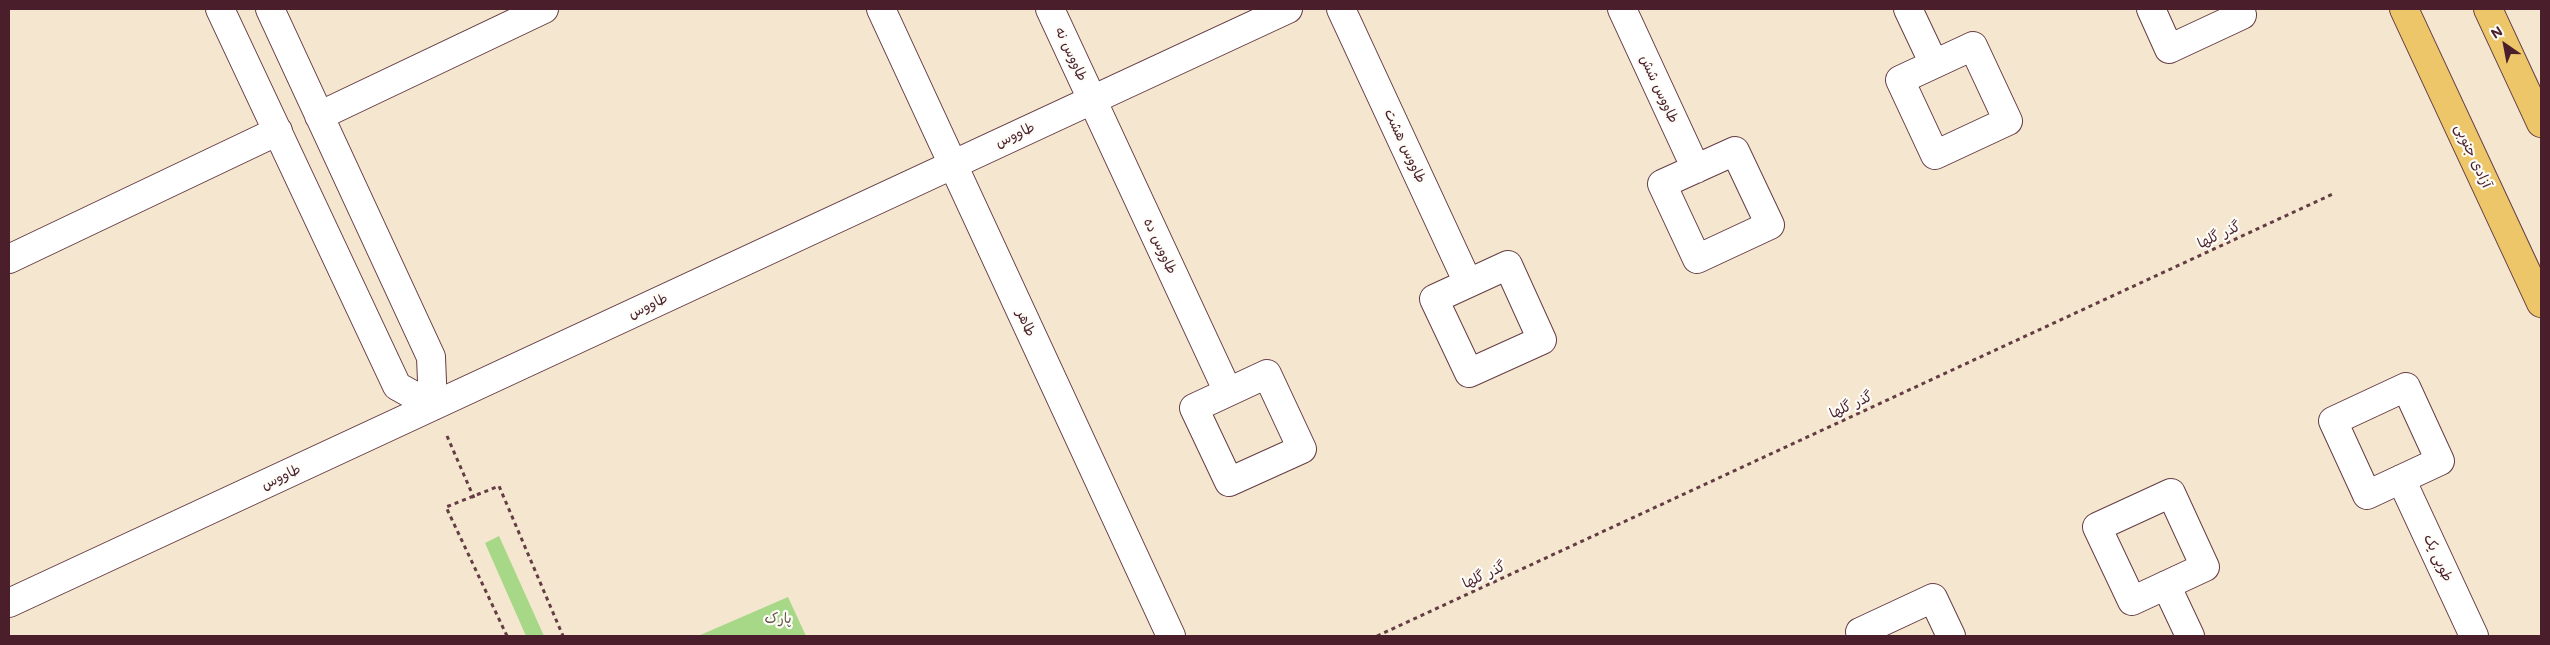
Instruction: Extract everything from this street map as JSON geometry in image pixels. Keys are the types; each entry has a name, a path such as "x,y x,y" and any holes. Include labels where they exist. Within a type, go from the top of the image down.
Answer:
{"main road":[{"name":"آزادی جنوبی","path":"2404,9 2541,303"},
{"path":"2488,9 2541,123"}],"street":[{"path":"220,9 397,386 433,406"},
{"path":"270,9 431,357 433,406"},
{"path":"319,116 544,9"},
{"name":"طاهر","path":"881,9 1171,636"},
{"name":"طاووس نه","path":"1050,9 1092,100"},
{"name":"طاووس","path":"9,603 1288,9"},
{"name":"طاووس هشت","path":"1341,9 1468,283"},
{"name":"طاووس شش","path":"1622,9 1696,169"},
{"path":"1908,9 1934,64"},
{"path":"2151,9 2169,49 2242,15 2240,9"},
{"name":"طاووس ده","path":"1092,100 1228,392"},
{"path":"9,259 278,131"},
{"name":"طوبی یک","path":"2401,480 2474,636"},
{"path":"2166,585 2190,636"},
{"path":"1862,636 1860,632 1933,598 1951,636"}],"path":[{"name":"گذر گلها","path":"1377,636 2335,194"},
{"path":"433,406 474,498"},
{"path":"506,636 446,507 474,498 499,486 563,636"}],"green space":[{"path":"499,536 544,636 526,636 485,543"},
{"name":"پارک","path":"788,597 806,636 698,636"}]}
